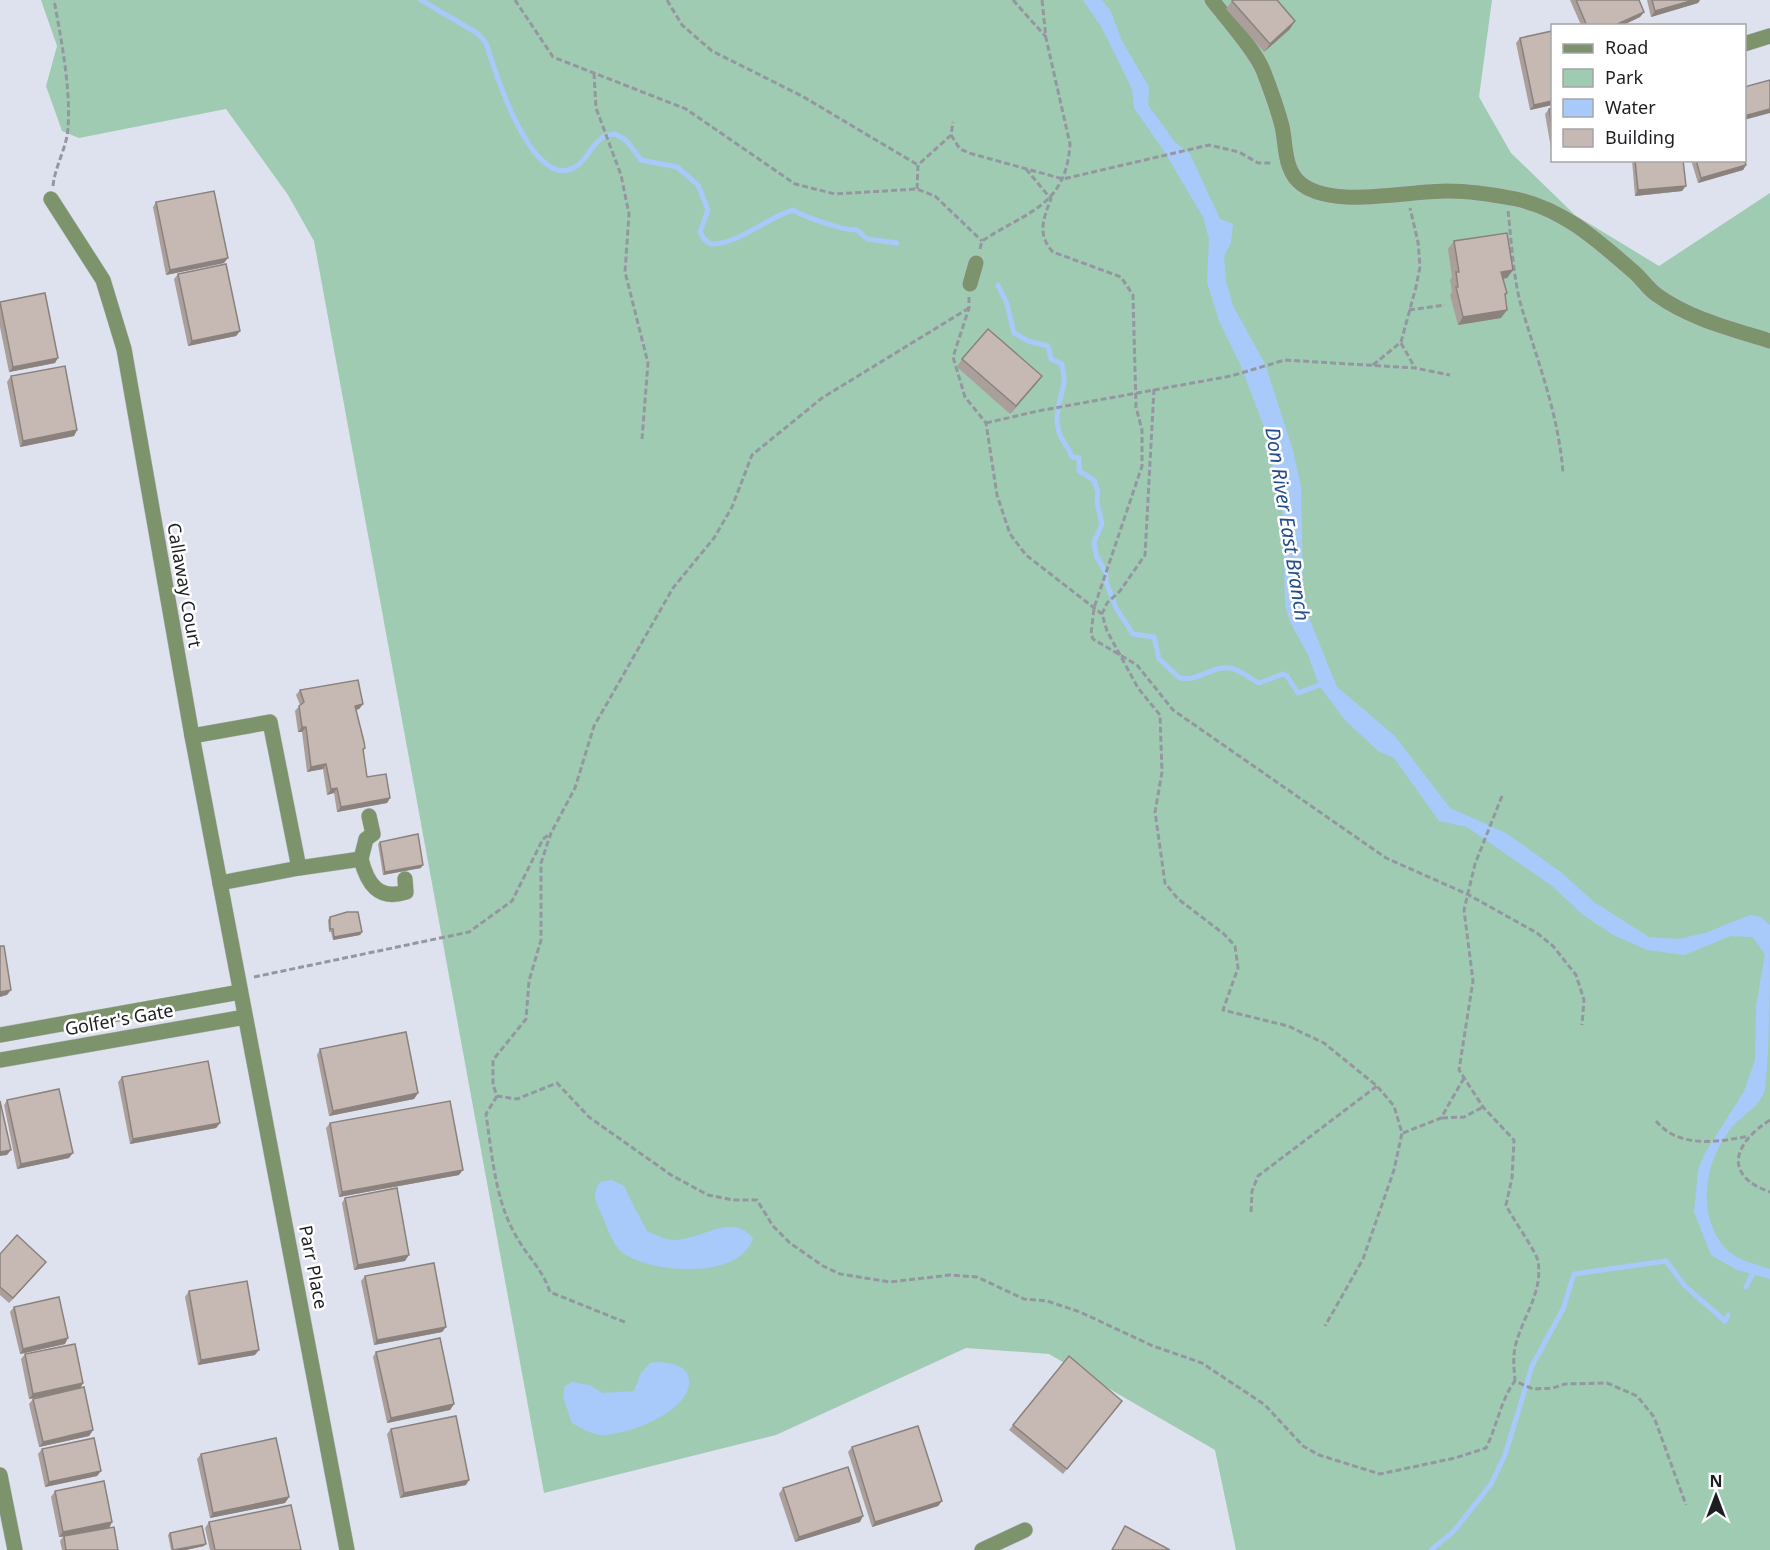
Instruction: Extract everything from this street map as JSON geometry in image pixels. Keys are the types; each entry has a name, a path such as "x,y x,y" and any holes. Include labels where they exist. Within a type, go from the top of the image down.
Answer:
{"street":[{"path":"1212,0 1262,67 1281,126 1288,162 1297,180 1310,191 1330,197 1449,191 1506,198 1550,210 1574,223 1635,273 1655,294 1721,326 1770,341"},
{"path":"1746,43 1770,36"},
{"name":"Callaway Court","path":"51,200 103,280 124,349 192,736 239,986"},
{"path":"970,284 976,263"},
{"path":"192,736 270,722 299,868"},
{"path":"369,816 373,834 366,839 361,859 366,879 380,891 391,894 406,892 405,879"},
{"path":"220,883 361,859"},
{"name":"Parr Place","path":"239,986 347,1550"},
{"name":"Golfer's Gate","path":"0,1035 239,986"},
{"name":"Golfer's Gate","path":"0,1060 245,1017"},
{"path":"0,1475 15,1550"},
{"path":"982,1550 1025,1530"}],"path":[{"path":"51,200 55,167 68,129 63,49 54,0"},
{"path":"515,0 553,57 686,109 795,184 835,194 917,189 935,196 982,242"},
{"path":"667,0 682,25 712,51 802,96 918,165"},
{"path":"1013,0 1046,38"},
{"path":"1042,0 1046,38 1070,144 1069,161 1063,179 1042,221 1047,245 1053,252 1121,277 1133,295 1136,407 1142,430 1142,466 1094,608 1091,634 1093,639 1137,665 1173,710 1386,858 1467,894 1537,933 1561,955 1576,975 1584,1000 1582,1025"},
{"path":"594,73 596,108 621,175 629,214 625,272 648,363 642,439"},
{"path":"917,189 918,165 951,135 953,122"},
{"path":"951,135 960,149 969,153 1063,179 1209,145 1239,152 1258,163 1288,162"},
{"path":"1026,169 1051,200"},
{"path":"1371,366 1401,342 1420,267 1418,242 1407,193"},
{"path":"1506,198 1522,310 1549,394 1561,451 1563,473"},
{"path":"976,263 982,242 1051,200"},
{"path":"970,284 969,308 953,357 965,397 986,423 997,495 1010,534 1026,555 1102,614 1119,654 1138,688 1160,716 1162,772 1155,812 1166,882 1178,899 1224,934 1235,946 1238,968 1222,1010 1288,1026 1315,1038 1377,1086 1394,1106 1402,1133 1394,1170 1363,1259 1325,1326"},
{"path":"1409,310 1445,305"},
{"path":"497,1096 493,1085 493,1060 526,1019 529,981 541,940 541,863 551,833 575,788 594,726 673,588 714,538 732,507 752,455 822,398 969,308"},
{"path":"1401,342 1415,368"},
{"path":"986,423 1137,392 1231,376 1279,362 1415,368 1450,375"},
{"path":"1102,614 1107,603 1120,591 1144,555 1154,389"},
{"path":"1502,796 1481,848 1464,910 1473,981 1459,1070 1483,1107 1514,1140 1512,1178 1506,1205 1538,1259 1539,1282 1517,1340 1512,1363 1516,1381"},
{"path":"239,986 469,932 512,901 543,838 551,833"},
{"path":"1442,1118 1464,1078"},
{"path":"497,1096 517,1099 556,1083 589,1117 671,1175 708,1195 733,1200 757,1200 773,1226 790,1243 822,1266 840,1274 890,1282 950,1275 977,1277 1024,1299 1047,1301 1080,1312 1153,1346 1202,1363 1265,1405 1303,1446 1319,1455 1380,1474 1455,1458 1486,1448 1496,1429 1507,1391 1516,1381"},
{"path":"1251,1212 1252,1191 1258,1176 1377,1086"},
{"path":"497,1096 486,1114 497,1186 515,1235 545,1278 550,1292 627,1323"},
{"path":"1402,1133 1442,1118 1464,1117 1483,1107"},
{"path":"1770,1120 1749,1136 1740,1147 1737,1159 1739,1170 1756,1186 1770,1192"},
{"path":"1656,1121 1670,1134 1698,1142 1749,1136"},
{"path":"1516,1381 1533,1389 1607,1383 1637,1396 1654,1417 1686,1505"}],"green space":[{"path":"41,0 1492,0 1479,97 1511,153 1575,215 1659,266 1770,193 1770,1550 1236,1550 1215,1450 1049,1354 966,1348 776,1435 544,1493 314,241 288,195 226,109 79,138 62,131 46,86 57,46"}],"water":[{"name":"Don River East Branch","path":"1083,0 1102,0 1110,10 1122,41 1149,87 1148,105 1175,142 1190,154 1220,219 1233,224 1231,243 1224,256 1226,281 1233,306 1265,364 1292,447 1301,486 1303,589 1307,613 1337,687 1395,736 1450,808 1506,833 1562,873 1594,902 1649,937 1678,939 1705,933 1750,915 1761,917 1770,925 1769,1031 1765,1089 1760,1101 1733,1126 1723,1139 1710,1170 1707,1203 1716,1234 1725,1248 1740,1259 1770,1269 1770,1279 1737,1270 1711,1255 1694,1212 1698,1170 1704,1155 1744,1091 1755,1060 1756,1006 1765,954 1752,937 1731,936 1684,955 1647,950 1613,935 1583,915 1552,886 1467,827 1439,821 1394,758 1378,751 1344,719 1319,685 1308,655 1290,622 1285,605 1283,514 1275,483 1269,440 1241,366 1219,321 1207,282 1209,239 1203,217 1164,151 1134,108 1132,89 1102,28"},
{"path":"612,1180 624,1186 647,1231 658,1236 678,1240 718,1228 736,1227 753,1238 745,1252 731,1261 714,1267 673,1268 635,1259 622,1252 615,1244 596,1202 595,1195 600,1182"},
{"path":"660,1362 683,1368 688,1375 687,1391 670,1411 642,1426 613,1434 594,1434 572,1423 563,1397 565,1386 572,1382 589,1385 603,1393 634,1391 641,1373 650,1363"}],"building":[{"path":"1233,0 1277,0 1295,21 1270,44"},
{"path":"1576,0 1639,0 1644,12 1617,24 1586,24"},
{"path":"1652,0 1694,0 1655,11"},
{"path":"1551,31 1551,101 1534,105 1520,38"},
{"path":"1770,80 1770,109 1746,115 1746,86"},
{"path":"1635,162 1683,162 1686,186 1638,190"},
{"path":"1697,162 1745,162 1746,165 1701,178"},
{"path":"214,191 228,258 170,270 156,202"},
{"path":"1507,233 1513,270 1501,272 1507,293 1505,294 1507,310 1463,317 1456,287 1458,287 1456,272 1459,272 1454,241"},
{"path":"226,264 240,331 192,341 178,274"},
{"path":"45,293 58,358 13,367 0,302"},
{"path":"988,329 1042,376 1016,406 962,359"},
{"path":"65,366 77,430 23,441 11,376"},
{"path":"358,680 363,704 355,706 364,742 367,777 386,774 390,798 341,807 337,788 331,789 326,764 311,767 306,727 302,727 299,706 304,702 300,690"},
{"path":"418,834 423,865 385,872 380,842"},
{"path":"347,912 358,912 362,932 334,937 333,929 330,929 330,917"},
{"path":"0,946 4,946 11,990 0,992"},
{"path":"406,1032 418,1093 333,1111 320,1049"},
{"path":"208,1061 220,1123 133,1139 122,1077"},
{"path":"59,1089 73,1153 21,1164 7,1100"},
{"path":"0,1101 11,1150 0,1152"},
{"path":"450,1101 463,1170 342,1192 330,1123"},
{"path":"397,1188 409,1255 358,1265 345,1198"},
{"path":"17,1235 46,1262 13,1298 0,1287 0,1254"},
{"path":"434,1263 446,1327 377,1340 365,1276"},
{"path":"247,1281 259,1350 201,1360 189,1291"},
{"path":"59,1297 68,1338 23,1349 14,1307"},
{"path":"440,1338 454,1404 391,1418 376,1352"},
{"path":"75,1344 83,1383 33,1394 25,1354"},
{"path":"1069,1356 1122,1401 1067,1469 1013,1425"},
{"path":"84,1387 93,1430 43,1442 33,1399"},
{"path":"456,1416 469,1480 404,1493 391,1429"},
{"path":"918,1426 942,1501 875,1522 852,1447"},
{"path":"94,1438 101,1471 49,1482 42,1449"},
{"path":"276,1438 289,1497 213,1513 201,1454"},
{"path":"848,1467 863,1516 799,1537 783,1488"},
{"path":"104,1481 112,1522 63,1532 55,1491"},
{"path":"291,1505 301,1550 215,1550 209,1522"},
{"path":"202,1526 206,1544 173,1550 170,1533"},
{"path":"1125,1526 1170,1550 1112,1550"},
{"path":"114,1527 118,1550 66,1550 64,1536"}],"waterway":[{"path":"421,0 477,33 486,43 518,126 546,164 562,171 578,165 598,141 615,134 626,140 641,160 677,167 698,185 708,210 700,232 710,244 741,236 793,210 825,223 857,230 867,239 897,243"},
{"path":"998,285 1007,304 1014,333 1028,341 1048,346 1051,359 1062,364 1064,380 1057,416 1058,430 1072,457 1079,458 1079,471 1094,480 1102,524 1094,542 1096,555 1106,573 1106,581 1116,608 1133,634 1154,637 1159,659 1180,678 1193,678 1218,669 1230,668 1238,670 1259,683 1283,674 1287,676 1298,693 1325,683"},
{"path":"1431,1550 1454,1531 1491,1484 1505,1455 1532,1366 1563,1309 1574,1274 1666,1261 1685,1286 1725,1321 1728,1315"},
{"path":"1746,1287 1754,1271"}]}
